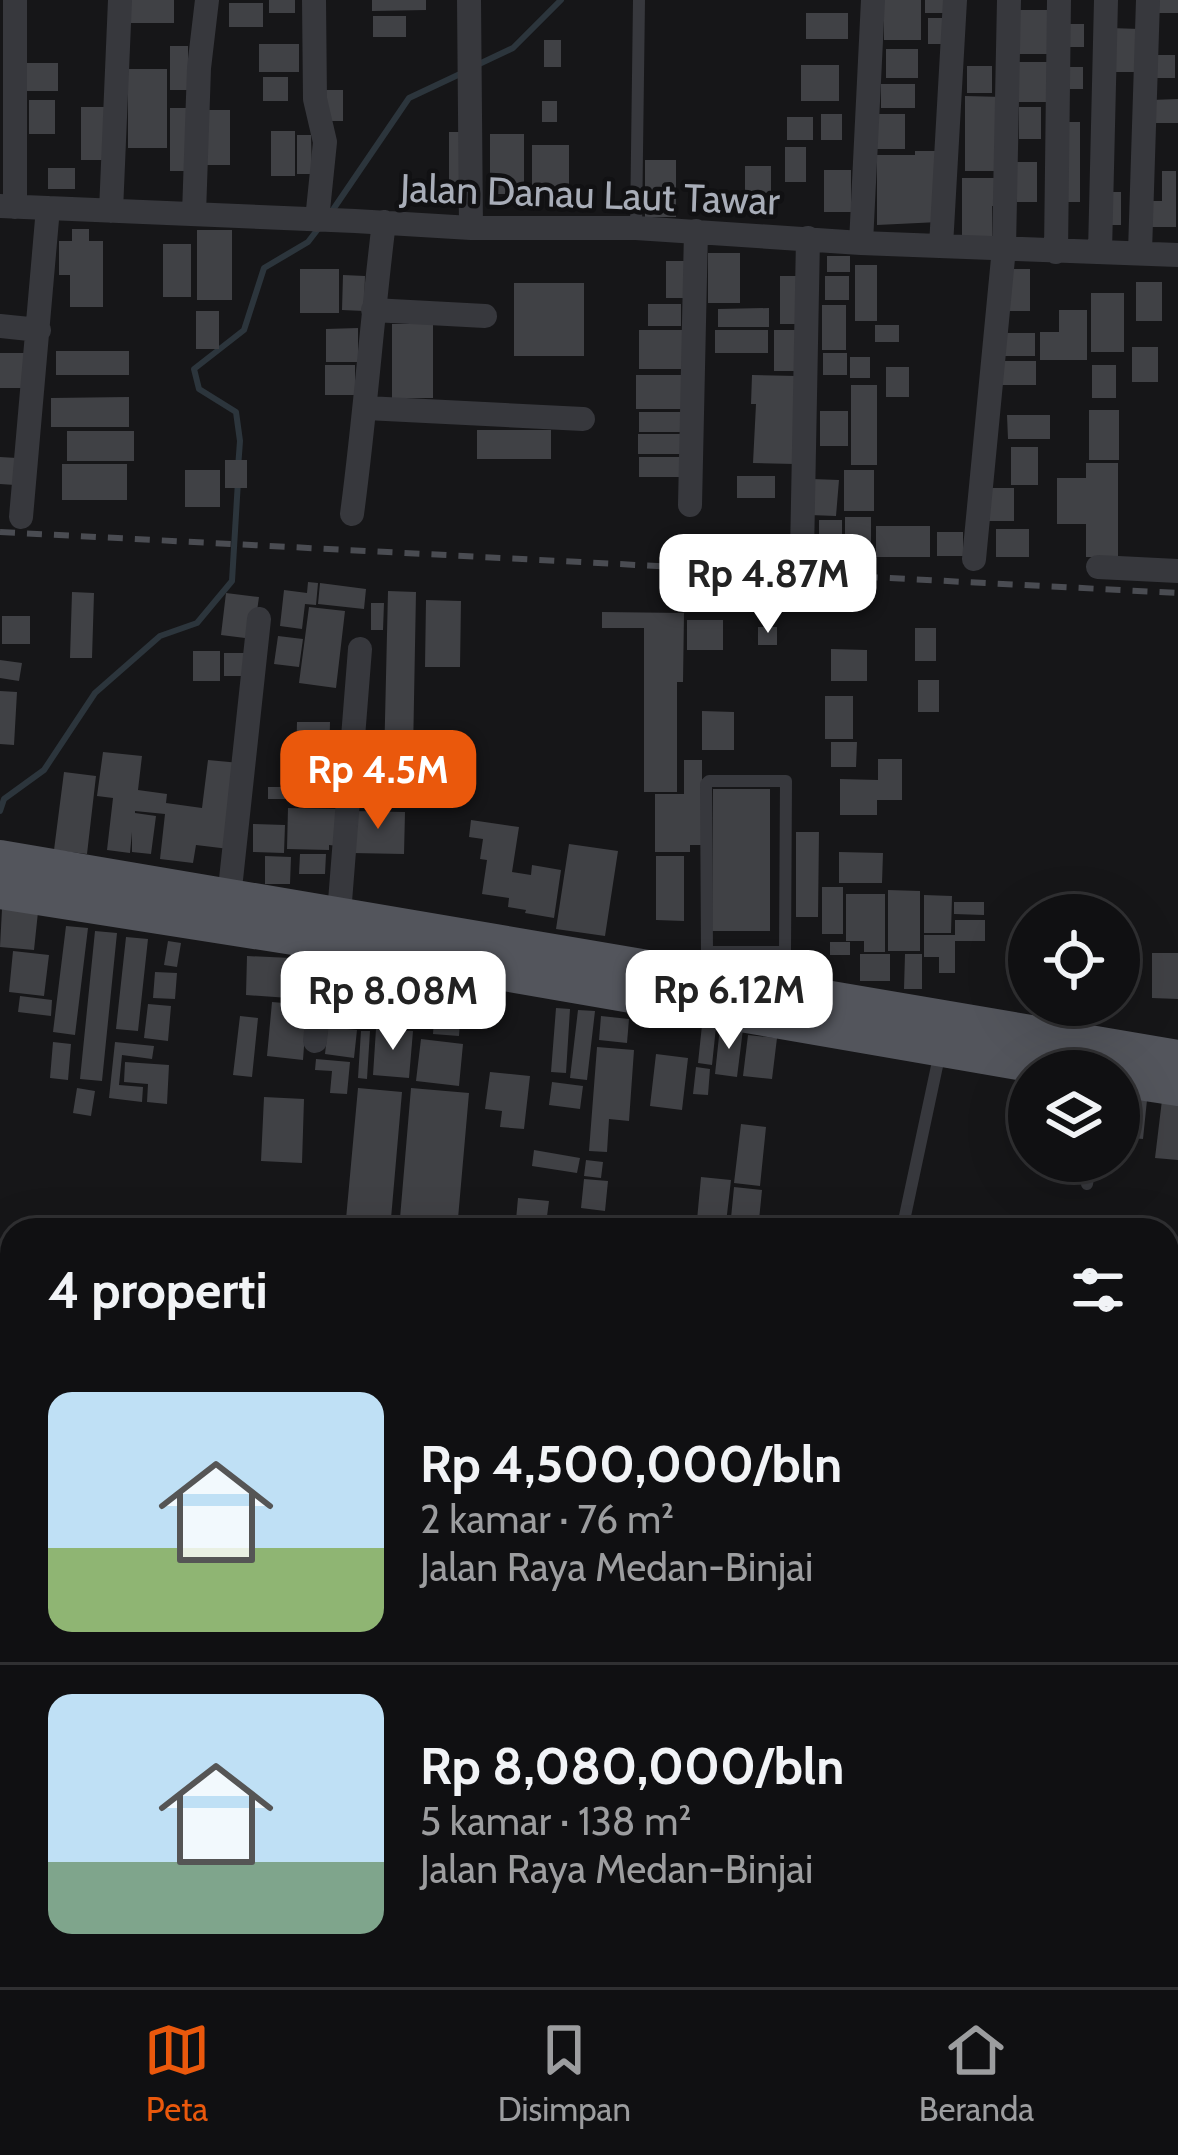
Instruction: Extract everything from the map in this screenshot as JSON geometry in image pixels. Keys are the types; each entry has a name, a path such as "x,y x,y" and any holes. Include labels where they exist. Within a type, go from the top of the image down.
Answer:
{"main road":[{"path":"0,858 229,898 332,928 1008,1061"},
{"path":"0,891 705,966 789,990 1178,1058"},
{"path":"1140,1082 1178,1088"}],"street":[{"path":"8,207 15,0"},
{"path":"112,211 120,0"},
{"path":"194,214 199,68 207,0"},
{"path":"314,0 315,99 325,142 320,220"},
{"path":"469,0 471,229"},
{"path":"861,243 873,0"},
{"path":"941,246 955,0"},
{"path":"974,559 1004,248 1009,0"},
{"path":"1056,252 1059,0"},
{"path":"1100,252 1106,0"},
{"path":"1140,252 1148,0"},
{"name":"Jalan Danau Laut Tawar","path":"8,207 471,229 696,231 861,243 1178,255"},
{"path":"21,517 48,208"},
{"path":"352,514 384,222"},
{"path":"691,505 696,231"},
{"path":"802,554 808,238"},
{"path":"373,310 485,316"},
{"path":"0,326 39,330"},
{"path":"366,407 584,419"},
{"path":"1098,567 1178,571"},
{"path":"229,898 260,620"},
{"path":"315,1041 332,928 360,649"}],"lane":[{"path":"636,229 639,0"},
{"path":"785,952 705,966 709,781 786,781 789,990"},
{"path":"905,1218 940,1050"}],"building":[{"path":"131,0 174,0 174,23 131,23"},
{"path":"269,0 295,0 295,13 269,13"},
{"path":"372,0 426,0 426,10 372,11"},
{"path":"884,0 921,0 921,40 884,40"},
{"path":"925,0 949,0 949,13 925,13"},
{"path":"1155,0 1178,0 1178,13 1155,13"},
{"path":"229,3 263,3 263,27 229,27"},
{"path":"1017,10 1051,10 1051,54 1017,54"},
{"path":"806,13 848,13 848,39 806,39"},
{"path":"373,16 406,16 406,37 373,37"},
{"path":"928,18 950,18 950,44 928,44"},
{"path":"1067,24 1084,24 1084,47 1067,47"},
{"path":"1110,28 1140,29 1140,72 1110,72"},
{"path":"544,40 561,40 561,67 544,67"},
{"path":"259,44 299,44 299,72 259,72"},
{"path":"170,46 188,46 188,90 170,90"},
{"path":"886,49 918,49 918,78 886,78"},
{"path":"1149,55 1175,55 1175,78 1149,78"},
{"path":"1016,62 1052,62 1052,102 1016,102"},
{"path":"27,63 58,63 58,91 27,91"},
{"path":"801,65 839,65 839,101 801,101"},
{"path":"967,66 992,66 992,93 967,93"},
{"path":"1066,67 1083,67 1083,89 1066,89"},
{"path":"128,69 167,69 167,148 128,148"},
{"path":"263,77 288,77 288,101 263,101"},
{"path":"881,84 915,84 915,108 881,108"},
{"path":"324,90 343,90 343,121 324,121"},
{"path":"965,96 1003,97 1002,171 965,171"},
{"path":"1178,99 1178,123 1151,123 1151,100"},
{"path":"29,100 55,100 55,134 29,134"},
{"path":"542,101 557,101 557,122 542,122"},
{"path":"81,107 106,107 106,160 81,160"},
{"path":"1019,107 1041,107 1041,139 1019,139"},
{"path":"170,108 186,108 186,171 170,171"},
{"path":"206,110 230,110 230,165 206,165"},
{"path":"821,114 842,114 842,140 821,140"},
{"path":"874,114 905,114 905,149 873,149"},
{"path":"787,117 813,117 813,140 787,140"},
{"path":"1064,122 1080,122 1080,202 1064,202"},
{"path":"271,131 295,131 295,176 271,176"},
{"path":"449,132 464,132 464,204 449,204"},
{"path":"490,134 524,134 524,194 490,194"},
{"path":"297,135 311,135 312,174 297,174"},
{"path":"532,145 569,145 569,191 532,191"},
{"path":"785,147 806,147 806,182 785,182"},
{"path":"915,151 939,151 939,222 877,225 877,155 915,155"},
{"path":"645,160 676,160 676,217 645,217"},
{"path":"1017,162 1037,162 1037,202 1017,202"},
{"path":"745,166 771,166 771,212 745,212"},
{"path":"48,168 75,168 75,189 48,189"},
{"path":"824,170 851,170 851,212 824,212"},
{"path":"1162,171 1176,171 1176,227 1147,227 1147,201 1162,201"},
{"path":"962,178 999,178 999,206 992,206 992,241 962,241"},
{"path":"1104,192 1121,192 1121,225 1104,225"},
{"path":"72,229 89,229 89,241 103,241 103,307 70,307 70,275 59,275 59,241 72,241"},
{"path":"197,230 232,230 232,300 197,300"},
{"path":"163,244 191,244 191,297 163,297"},
{"path":"708,253 740,253 740,303 708,303"},
{"path":"827,256 850,256 850,272 827,272"},
{"path":"666,261 690,261 690,298 666,298"},
{"path":"855,265 877,265 877,321 855,321"},
{"path":"300,269 339,269 339,313 300,313"},
{"path":"1004,269 1030,269 1030,311 1004,311"},
{"path":"343,275 365,276 364,311 342,310"},
{"path":"780,276 802,276 802,324 780,324"},
{"path":"825,276 849,276 849,300 825,300"},
{"path":"1136,282 1162,282 1162,321 1136,321"},
{"path":"514,283 584,283 584,356 514,356"},
{"path":"1091,293 1124,293 1124,352 1091,352"},
{"path":"648,304 681,304 681,326 648,326"},
{"path":"822,305 846,305 846,350 822,350"},
{"path":"769,308 769,327 718,327 718,309"},
{"path":"1059,310 1087,310 1087,360 1040,360 1040,332 1059,332"},
{"path":"196,311 219,311 219,349 196,349"},
{"path":"392,324 433,324 433,398 392,398"},
{"path":"875,325 899,325 899,342 875,342"},
{"path":"358,328 358,362 326,362 326,329"},
{"path":"639,330 684,330 684,369 639,369"},
{"path":"715,330 768,330 768,353 715,353"},
{"path":"774,330 803,330 803,371 774,371"},
{"path":"1003,333 1035,333 1035,356 1003,356"},
{"path":"1132,347 1158,347 1158,382 1132,382"},
{"path":"56,351 129,351 129,375 56,375"},
{"path":"0,353 25,353 25,388 0,388"},
{"path":"823,353 847,353 847,375 823,375"},
{"path":"850,357 870,357 870,378 850,378"},
{"path":"1000,361 1036,361 1036,385 1000,385"},
{"path":"325,365 355,365 355,395 325,395"},
{"path":"1092,365 1116,365 1116,398 1092,398"},
{"path":"886,367 909,367 909,397 886,397"},
{"path":"636,375 681,375 681,409 636,409"},
{"path":"752,375 797,376 795,464 753,463 756,404 751,404"},
{"path":"851,385 877,385 877,465 851,465"},
{"path":"129,397 129,427 51,427 51,398"},
{"path":"1089,410 1119,410 1119,460 1089,460"},
{"path":"820,411 848,411 848,446 820,446"},
{"path":"639,412 682,412 682,432 639,432"},
{"path":"1007,415 1050,415 1050,439 1008,439"},
{"path":"477,430 551,430 551,459 477,459"},
{"path":"67,431 134,431 134,461 67,461"},
{"path":"638,434 680,434 680,454 638,454"},
{"path":"1011,447 1038,447 1038,485 1011,485"},
{"path":"0,457 17,458 15,485 0,484"},
{"path":"639,457 683,457 683,477 639,477"},
{"path":"225,460 247,460 247,488 225,488"},
{"path":"1086,463 1118,463 1118,557 1086,557 1086,524 1057,524 1057,478 1086,478"},
{"path":"62,464 127,464 127,500 62,500"},
{"path":"185,470 220,470 220,507 185,507"},
{"path":"844,470 874,470 874,511 844,511"},
{"path":"737,476 775,476 775,498 737,498"},
{"path":"812,479 839,480 836,516 810,515"},
{"path":"985,488 1014,488 1014,521 985,521"},
{"path":"845,517 871,517 871,544 845,544"},
{"path":"819,520 842,520 842,555 819,555"},
{"path":"876,526 930,526 930,557 876,557"},
{"path":"996,529 1029,529 1029,557 996,557"},
{"path":"937,532 963,532 963,556 937,556"},
{"path":"308,582 318,583 316,605 305,604 302,629 280,626 284,590 307,593"},
{"path":"320,583 366,589 364,609 318,604"},
{"path":"388,591 416,592 412,807 383,806"},
{"path":"72,592 94,593 92,658 70,658"},
{"path":"226,593 259,597 253,639 221,635"},
{"path":"426,600 461,601 460,667 425,667"},
{"path":"371,603 384,603 383,630 371,630"},
{"path":"309,607 345,611 336,688 299,683"},
{"path":"602,612 684,613 683,682 677,682 677,792 644,792 644,628 602,628"},
{"path":"2,616 30,616 30,644 2,644"},
{"path":"687,620 723,620 723,650 687,650"},
{"path":"758,627 777,627 777,645 758,645"},
{"path":"915,628 936,628 936,661 915,661"},
{"path":"278,636 303,639 299,667 274,664"},
{"path":"831,649 867,650 867,681 831,681"},
{"path":"193,651 220,651 220,681 193,681"},
{"path":"224,653 247,653 247,676 224,676"},
{"path":"0,660 22,663 19,681 0,678"},
{"path":"918,680 939,680 939,712 918,712"},
{"path":"0,691 17,692 14,745 0,744"},
{"path":"825,696 853,696 853,739 825,739"},
{"path":"702,711 734,712 734,750 702,750"},
{"path":"297,722 330,722 329,760 296,759"},
{"path":"831,742 857,742 856,767 831,767"},
{"path":"103,752 142,756 138,790 167,794 166,803 202,808 208,760 240,763 229,849 196,845 193,863 160,859 165,814 135,811 156,816 151,854 132,852 132,832 130,853 107,850 113,798 97,796"},
{"path":"878,759 902,759 902,800 877,800 877,815 840,815 840,779 878,780"},
{"path":"684,760 702,760 702,845 690,845 690,852 655,852 655,794 684,794"},
{"path":"296,763 326,764 325,803 295,802"},
{"path":"64,772 96,776 87,854 54,850"},
{"path":"268,787 288,787 288,799 268,799"},
{"path":"713,789 770,789 770,931 712,931"},
{"path":"288,808 339,809 338,846 287,849"},
{"path":"352,811 405,812 404,854 352,853"},
{"path":"471,820 519,827 512,872 531,875 532,865 561,870 554,918 508,907 509,898 482,894 487,860 480,859 483,839 469,837"},
{"path":"253,824 285,825 284,853 253,852"},
{"path":"796,832 819,832 818,917 796,917"},
{"path":"569,844 618,851 605,936 556,929"},
{"path":"839,852 883,853 882,883 839,883"},
{"path":"300,854 326,854 325,874 299,874"},
{"path":"265,856 291,857 290,884 265,884"},
{"path":"656,856 684,856 684,921 656,920"},
{"path":"822,887 843,887 843,934 822,934"},
{"path":"888,890 920,891 920,951 888,951"},
{"path":"846,894 885,894 885,952 864,952 864,941 846,941"},
{"path":"924,895 952,896 951,933 924,933"},
{"path":"954,902 984,902 984,915 954,914"},
{"path":"2,909 38,912 34,950 0,947"},
{"path":"955,920 985,920 985,941 955,941 955,973 939,973 939,957 924,957 924,935 955,935"},
{"path":"66,926 88,928 75,1035 53,1032"},
{"path":"95,931 117,933 102,1081 80,1079"},
{"path":"126,937 148,939 138,1031 116,1029"},
{"path":"168,941 181,943 177,967 164,965"},
{"path":"830,942 850,942 850,955 830,955"},
{"path":"13,951 49,955 44,996 9,992"},
{"path":"1152,953 1178,953 1178,999 1152,998"},
{"path":"860,954 890,954 890,981 860,981"},
{"path":"905,954 922,954 922,989 904,989"},
{"path":"247,956 291,958 289,998 246,995"},
{"path":"300,958 313,959 311,994 299,993"},
{"path":"333,962 362,965 357,1004 329,1001"},
{"path":"367,970 391,972 385,1026 361,1024"},
{"path":"155,972 177,973 175,999 153,998"},
{"path":"436,991 462,993 459,1036 433,1034"},
{"path":"20,996 52,1000 51,1016 18,1012"},
{"path":"272,1002 307,1005 303,1060 267,1056"},
{"path":"148,1004 171,1006 168,1041 144,1038"},
{"path":"336,1004 357,1007 355,1025 334,1023"},
{"path":"556,1008 570,1009 566,1073 551,1072"},
{"path":"578,1010 595,1011 587,1080 570,1078"},
{"path":"240,1016 258,1018 252,1077 233,1075"},
{"path":"601,1016 629,1019 627,1043 599,1040"},
{"path":"702,1025 716,1027 712,1065 698,1063"},
{"path":"328,1027 357,1030 354,1058 325,1054"},
{"path":"720,1027 743,1029 737,1077 715,1074"},
{"path":"376,1029 413,1031 409,1078 373,1075"},
{"path":"361,1031 370,1031 367,1079 358,1078"},
{"path":"748,1035 777,1038 772,1079 743,1076"},
{"path":"421,1039 463,1044 459,1086 416,1081"},
{"path":"53,1042 71,1044 68,1080 50,1078"},
{"path":"115,1042 154,1046 152,1059 122,1055 119,1085 143,1087 142,1102 109,1098"},
{"path":"597,1047 634,1050 629,1121 609,1119 607,1152 589,1151"},
{"path":"656,1054 688,1058 682,1110 650,1106"},
{"path":"316,1059 350,1062 347,1094 330,1093 332,1071 315,1070"},
{"path":"125,1062 169,1065 167,1104 147,1102 148,1084 124,1082"},
{"path":"696,1067 710,1069 708,1095 693,1094"},
{"path":"490,1072 530,1076 524,1129 500,1127 502,1111 485,1109"},
{"path":"552,1082 583,1086 580,1109 549,1105"},
{"path":"77,1088 95,1091 91,1116 73,1113"},
{"path":"358,1088 402,1092 391,1218 346,1218"},
{"path":"411,1088 469,1093 458,1218 400,1218"},
{"path":"264,1097 304,1099 302,1163 261,1161"},
{"path":"1140,1099 1147,1100 1140,1139"},
{"path":"1162,1100 1178,1102 1178,1160 1155,1158"},
{"path":"741,1124 766,1127 760,1186 734,1183"},
{"path":"534,1150 580,1158 577,1173 532,1166"},
{"path":"586,1160 603,1162 601,1178 584,1176"},
{"path":"701,1177 731,1180 727,1218 697,1218"},
{"path":"584,1179 608,1181 605,1211 581,1208"},
{"path":"734,1187 762,1190 759,1218 731,1218"},
{"path":"518,1198 549,1201 547,1218 516,1218"}],"waterway":[{"path":"477,65 513,48 561,0"},
{"path":"330,214 409,98 460,74"},
{"path":"238,468 236,412 199,389 194,369 244,330 264,268 308,242 318,229"},
{"path":"0,811 4,799 44,770 95,693 160,636 197,623 232,581 238,481"}],"railway":[{"path":"0,532 1178,593"}]}
